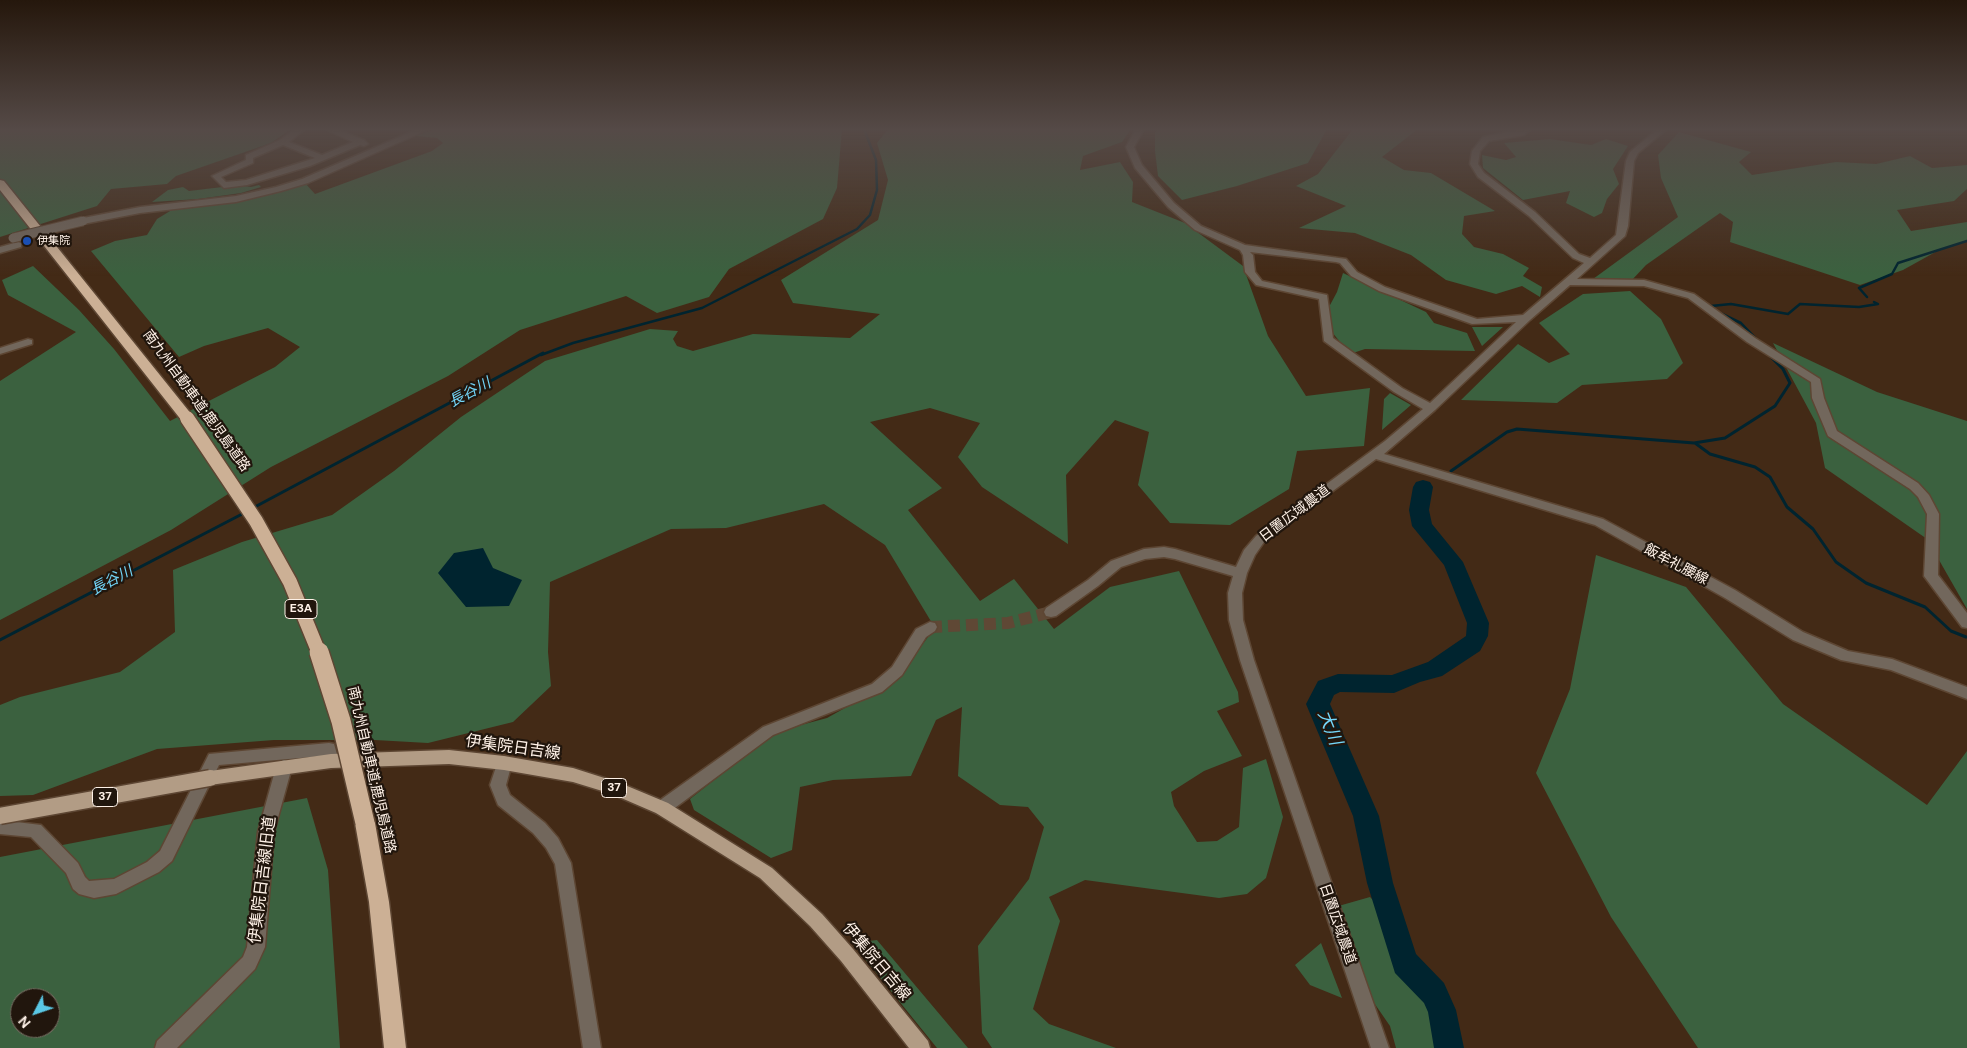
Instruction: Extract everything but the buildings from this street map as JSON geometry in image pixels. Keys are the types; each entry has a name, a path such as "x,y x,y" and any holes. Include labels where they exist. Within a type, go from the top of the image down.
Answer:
{"highway":[{"name":"南九州自動車道;鹿児島道路","path":"0,183 187,418 246,506 290,582 316,644 341,721 365,823 379,902 395,1048"}],"main road":[{"name":"伊集院日吉線","path":"0,816 210,778 331,761 449,757 504,763 573,776 615,788 662,808 736,852 766,873 791,895 848,955 921,1048"}],"street":[{"path":"218,178 224,185 247,182 260,178"},
{"path":"0,250 16,242 83,221 140,210 236,199 312,178"},
{"path":"1147,178 1171,206 1198,228 1243,248 1337,258 1343,261 1354,274 1382,289 1476,322 1526,318"},
{"path":"1485,178 1532,214 1576,256 1590,262"},
{"name":"日置広域農道","path":"1380,1048 1247,660 1236,620 1236,593 1240,573 1249,553 1260,539 1376,454 1431,408 1526,318 1620,236 1627,209 1629,178"},
{"path":"0,242 16,242"},
{"path":"1243,248 1248,255 1250,272 1260,283 1324,297 1328,339 1398,390 1431,408"},
{"path":"1567,282 1644,283 1692,296 1751,340 1816,381 1818,398 1832,433 1914,486 1923,495 1933,514 1931,576 1967,623"},
{"path":"0,351 28,342"},
{"name":"飯牟礼腰線","path":"1376,454 1392,461 1599,522 1730,594 1798,636 1846,656 1892,664 1967,692"},
{"path":"1051,612 1093,584 1116,564 1144,554 1164,552 1175,554 1240,573"},
{"path":"662,808 768,731 833,707 876,688 897,671 921,633 930,626"},
{"path":"0,827 35,830 72,868 79,883 84,888 94,890 116,886 154,867 166,856 194,796 214,760 329,749 331,761"},
{"path":"504,763 498,785 504,800 539,828 552,843 563,863 592,1048"},
{"name":"伊集院日吉線旧道","path":"164,1048 249,963 253,955 256,947 266,832 284,767"}],"green space":[{"path":"0,178 174,178 167,184 111,189 97,206 0,237"},
{"path":"359,178 838,178 837,188 823,219 729,269 709,297 657,313 626,296 520,330 448,376 271,467 171,530 0,620 0,381 76,332 8,295 2,280 33,266 79,310 114,349 170,421 275,367 300,347 268,328 204,346 179,357 91,251 115,241 147,235 157,219 175,208 244,200 305,183 315,194"},
{"path":"887,178 1130,178 1133,182 1132,202 1185,223 1243,266 1268,336 1306,396 1370,388 1364,446 1297,451 1289,489 1230,525 1170,523 1138,485 1149,432 1115,420 1066,475 1068,544 982,487 958,457 980,423 930,408 870,422 942,488 908,510 980,601 1014,579 1054,629 1110,587 1179,571 1238,692 1239,702 1217,711 1242,756 1204,771 1171,792 1174,806 1197,842 1217,841 1239,827 1243,768 1266,759 1283,817 1266,878 1247,894 1219,898 1085,880 1049,897 1060,921 1033,1009 1049,1024 1116,1048 992,1048 982,1033 978,946 1029,879 1044,827 1028,807 1000,805 958,776 962,707 936,720 911,776 833,780 800,787 792,850 771,858 694,810 690,799 775,732 827,718 895,680 935,628 885,545 824,504 726,528 671,529 550,582 548,652 551,686 513,722 428,743 375,740 274,740 157,749 33,795 0,796 0,705 20,697 120,672 175,632 173,570 242,542 332,515 394,471 461,417 545,361 650,329 678,331 673,339 677,346 693,351 753,334 850,338 880,314 793,303 781,280 878,220"},
{"path":"1160,178 1262,178 1237,186 1182,200"},
{"path":"1311,178 1439,178 1495,211 1464,216 1462,234 1474,247 1503,254 1529,268 1523,276 1542,287 1540,297 1522,286 1496,294 1446,280 1411,255 1355,233 1299,228 1346,206 1296,186"},
{"path":"1495,178 1617,178 1619,184 1607,199 1602,213 1594,217 1566,203 1570,191 1523,200"},
{"path":"1661,178 1967,178 1967,189 1954,201 1897,210 1911,231 1967,222 1967,241 1939,250 1903,270 1860,285 1730,242 1733,222 1720,213 1646,265 1631,281 1593,279 1678,217"},
{"path":"239,185 251,187 259,185 261,187 241,193 198,199 152,202 168,190 183,187 189,191"},
{"path":"1343,273 1426,312 1434,323 1467,333 1475,351 1365,349 1350,354 1322,320 1337,292"},
{"path":"1630,291 1661,319 1683,363 1667,379 1582,385 1557,403 1461,400 1518,344 1549,363 1570,354 1539,323 1583,294"},
{"path":"1472,327 1503,327 1482,346"},
{"path":"1773,343 1877,392 1967,421 1967,609 1927,539 1825,468 1816,423"},
{"path":"1390,393 1411,405 1382,430 1384,399"},
{"path":"1596,555 1686,587 1783,704 1927,805 1967,751 1967,1048 1698,1048 1611,917 1536,773 1570,689"},
{"path":"307,798 328,870 340,1048 0,1048 0,857"},
{"path":"1370,897 1377,904 1403,975 1436,1016 1444,1048 1396,1048 1390,1026 1352,971 1335,907"},
{"path":"877,940 968,1048 937,1048 852,943"},
{"path":"1321,943 1342,998 1310,985 1295,965"}],"water":[{"path":"483,548 493,568 522,580 509,606 466,607 438,573 454,553"}],"waterway":[{"name":"長谷川","path":"541,355 573,343 702,308 857,229 870,215 877,190 877,178"},
{"path":"1867,297 1859,288 1892,274 1898,263 1967,241"},
{"path":"1713,308 1711,306 1731,304 1788,314 1800,304 1859,307 1878,304 1874,302"},
{"path":"1718,312 1741,323 1762,345"},
{"name":"長谷川","path":"251,509 543,353"},
{"path":"1451,471 1507,432 1517,429 1694,443 1725,438 1775,406 1790,383 1783,369 1768,354"},
{"path":"1695,443 1710,454 1755,467 1770,477 1787,507 1813,529 1836,562 1866,583 1925,607 1951,631 1966,637"},
{"name":"大川","path":"1423,487 1419,510 1422,526 1453,562 1478,623 1477,636 1472,645 1434,670 1416,674 1394,684 1338,683 1326,688 1318,704 1366,816 1380,883 1405,963 1434,993 1442,1010 1449,1048"},
{"name":"長谷川","path":"0,640 246,512"}],"tunnel":[{"path":"930,627 1008,623 1051,612"}],"place":[{"name":"伊集院","path":"27,241"}]}
